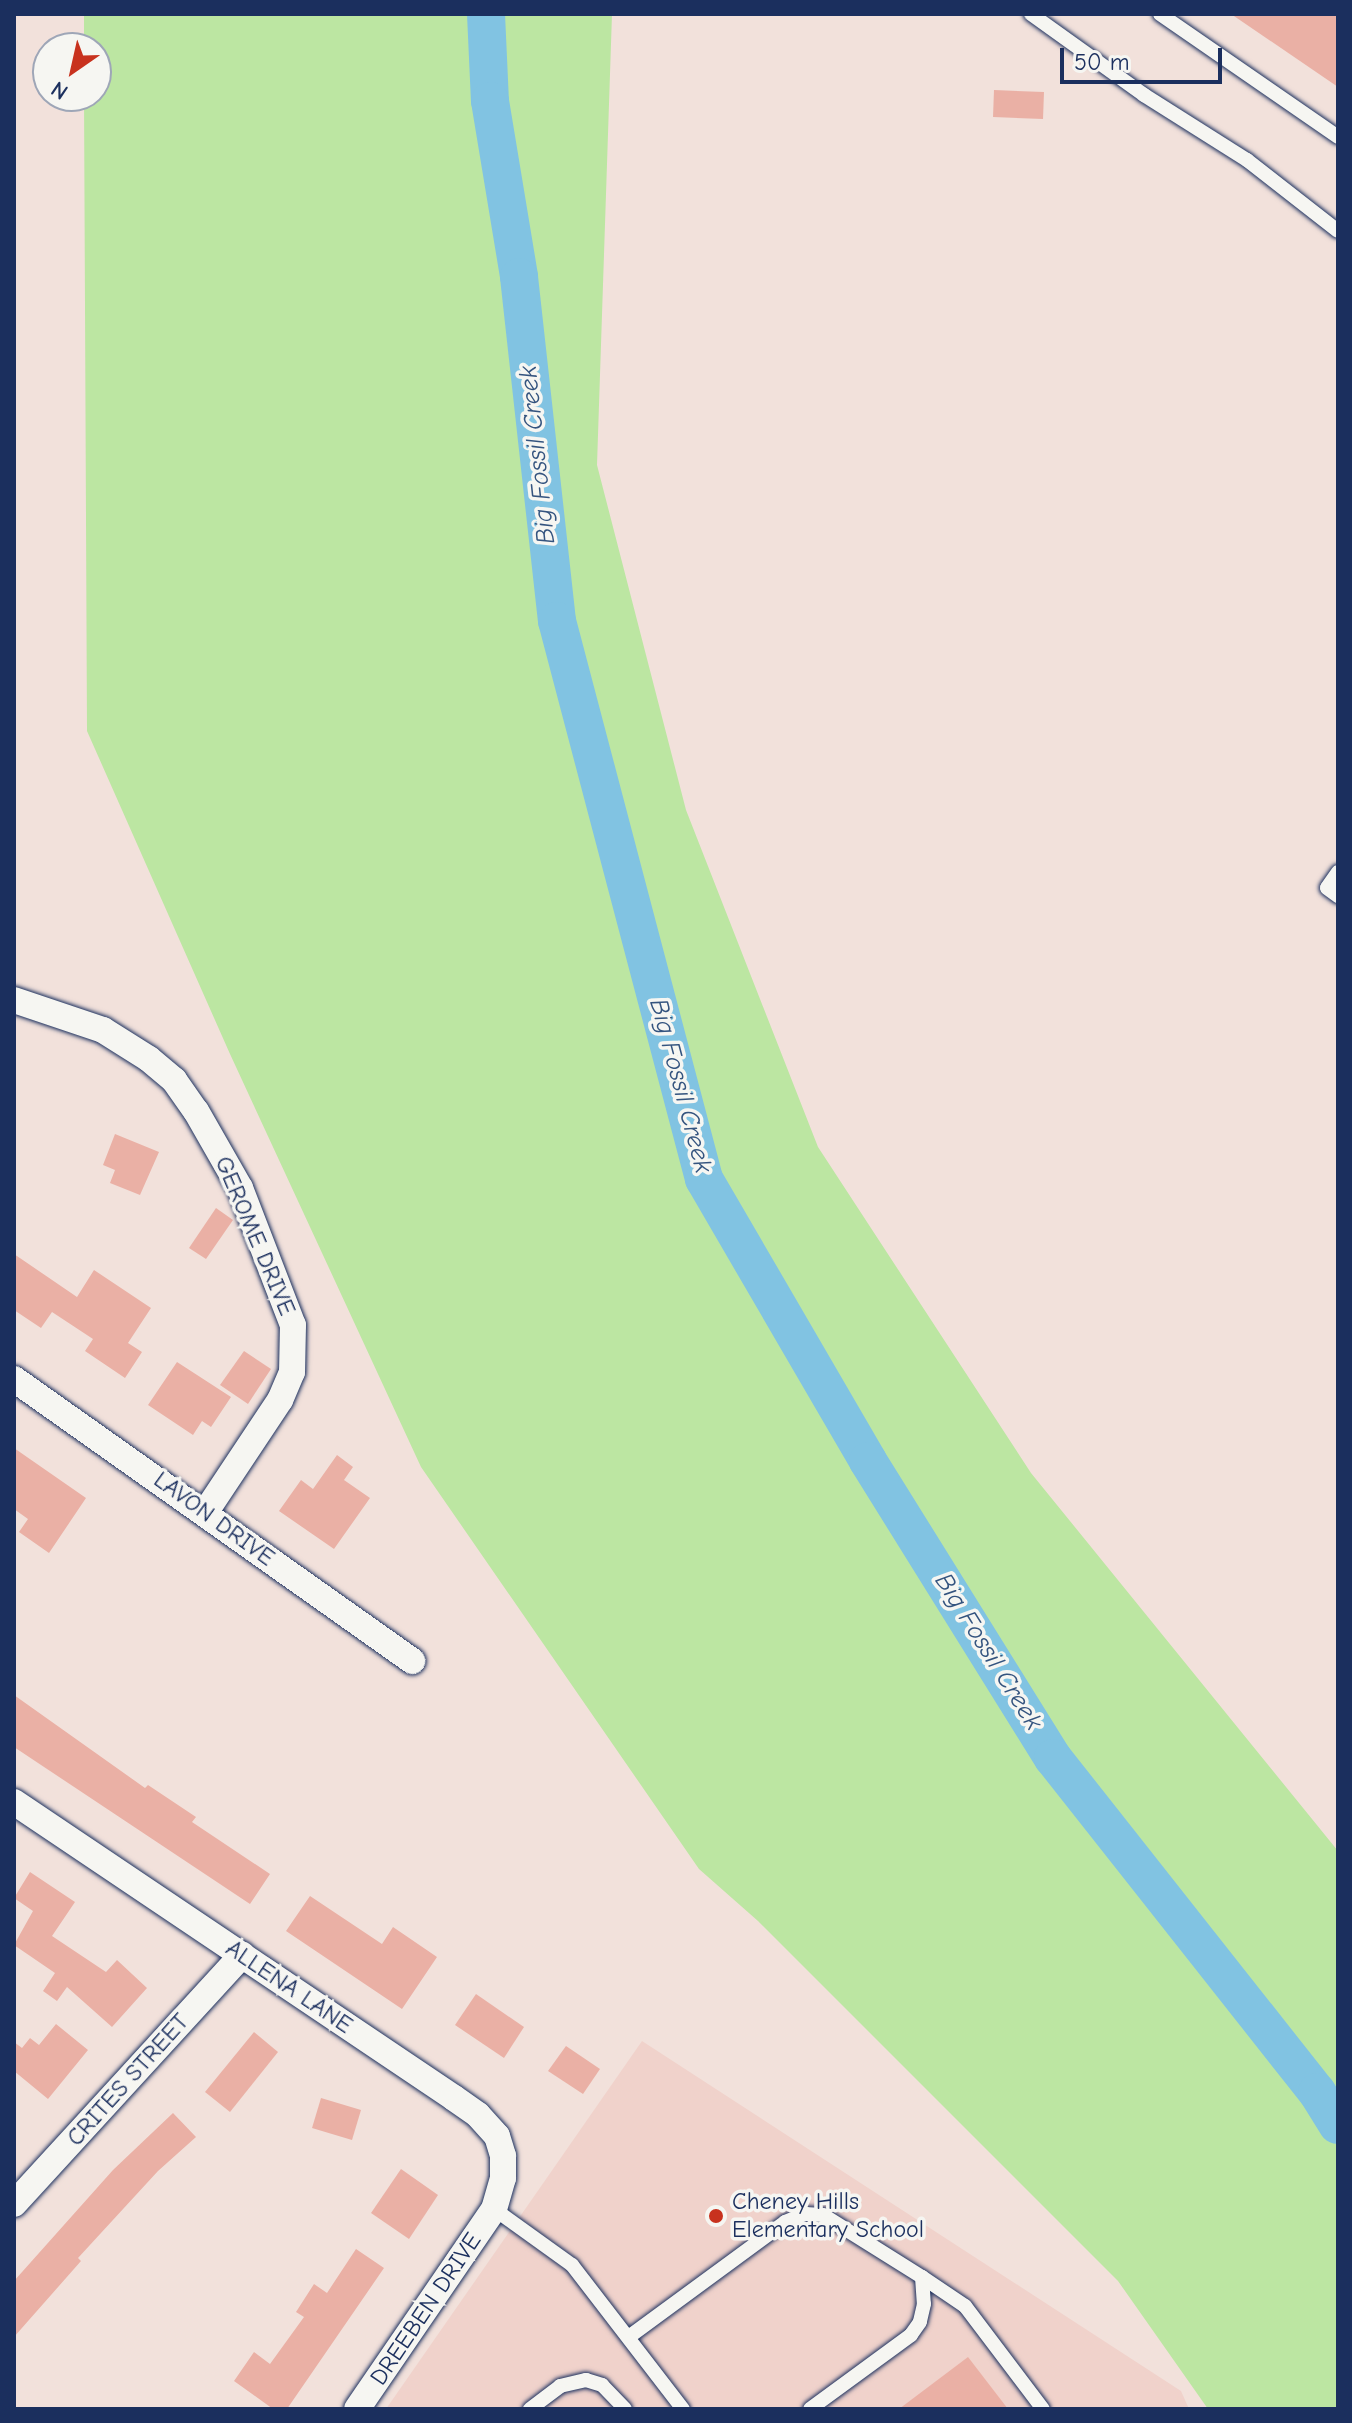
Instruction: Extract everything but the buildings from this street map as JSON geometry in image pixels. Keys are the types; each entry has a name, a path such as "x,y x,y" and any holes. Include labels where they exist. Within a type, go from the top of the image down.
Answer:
{"street":[{"name":"GEROME DRIVE","path":"14,1000 103,1030 149,1059 174,1080 196,1111 240,1188 293,1325 292,1372 280,1400 205,1513"},
{"name":"LAVON DRIVE","path":"14,1379 412,1661"},
{"name":"ALLENA LANE","path":"14,1802 478,2115 497,2136 503,2156 503,2178 494,2209"},
{"name":"CRITES STREET","path":"14,2204 242,1955"},
{"name":"DREEBEN DRIVE","path":"357,2409 494,2209"}],"lane":[{"path":"1031,14 1144,95 1247,160 1338,231"},
{"path":"1160,14 1338,137"},
{"path":"1338,872 1327,888 1338,896"},
{"path":"494,2209 572,2265 630,2336 683,2409"},
{"path":"630,2336 785,2222 805,2214 823,2215 965,2306 1043,2409"},
{"path":"810,2409 911,2335 920,2322 924,2304 922,2277"},
{"path":"530,2409 560,2386 586,2380 602,2385 625,2409"}],"shaded area":[{"name":"Cheney Hills Elementary School","path":"642,2041 1181,2391 1189,2409 386,2409"}],"green space":[{"path":"84,14 612,14 597,465 686,810 818,1147 1031,1473 1338,1851 1338,2409 1208,2409 1118,2281 758,1921 699,1869 421,1467 230,1054 87,731 84,112 112,112 112,32 84,32"}],"waterway":[{"name":"Big Fossil Creek","path":"486,14 490,101 519,277 557,621 704,1179 868,1461 1053,1758 1317,2092 1338,2125"}],"place":[{"name":"Cheney Hills Elementary School","path":"716,2216"}]}
